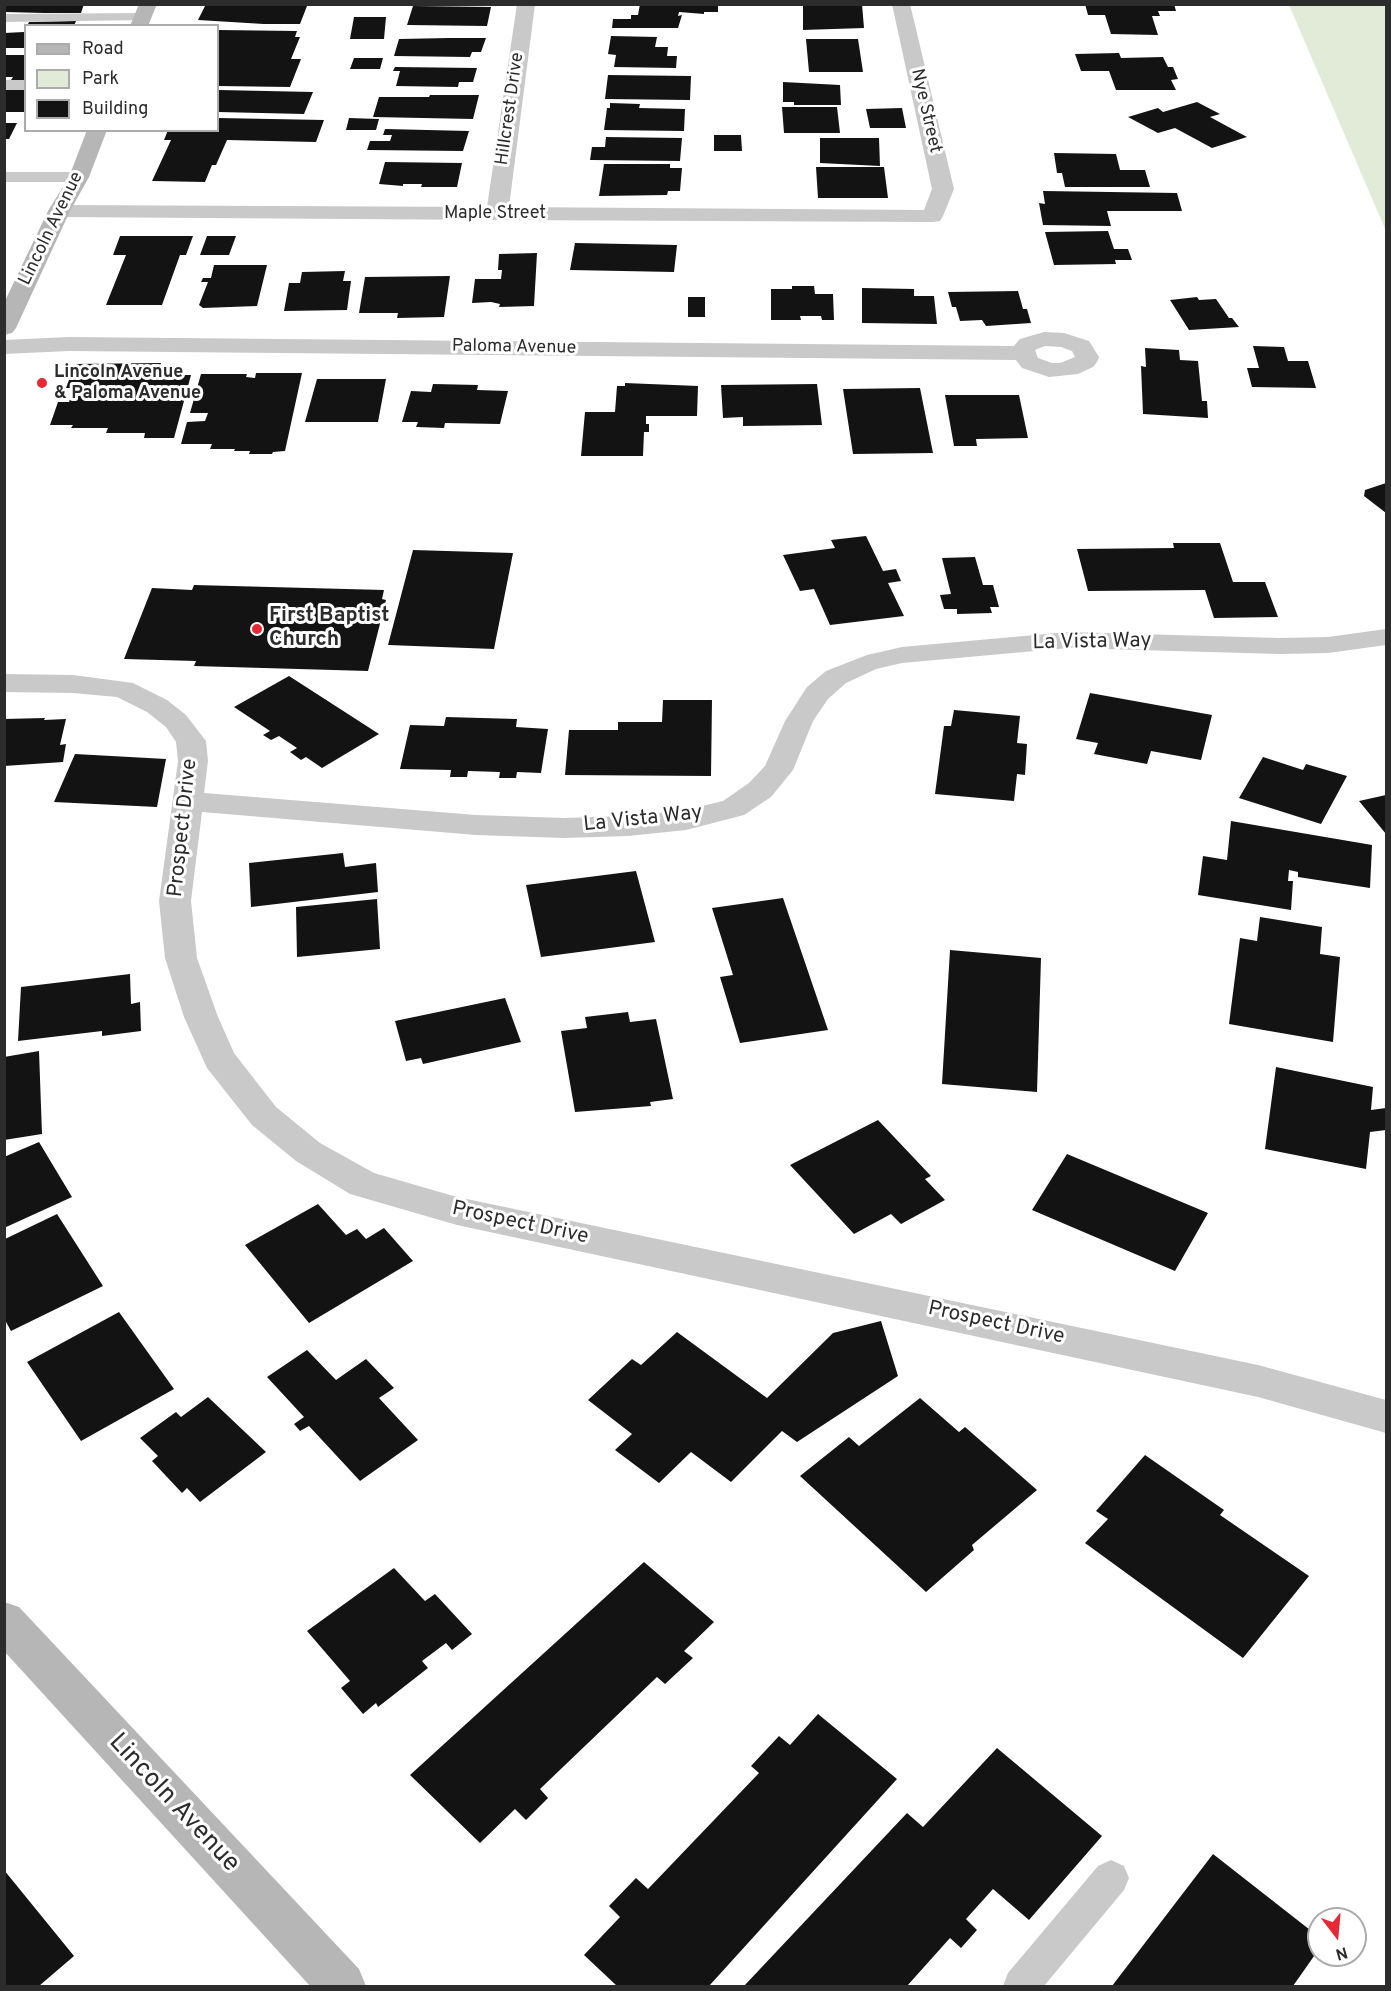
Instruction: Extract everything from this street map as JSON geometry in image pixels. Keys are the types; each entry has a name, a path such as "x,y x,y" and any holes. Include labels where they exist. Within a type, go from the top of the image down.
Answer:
{"main road":[{"name":"Lincoln Avenue","path":"4,328 59,211 79,177 96,132"},
{"name":"Lincoln Avenue","path":"4,1621 342,1986"}],"street":[{"name":"Hillcrest Drive","path":"496,214 526,4"},
{"name":"Nye Street","path":"901,4 943,189 932,216"},
{"name":"Maple Street","path":"59,211 932,216"},
{"name":"Paloma Avenue","path":"4,347 69,344 1023,353"},
{"name":"La Vista Way","path":"188,801 476,825 607,827 686,820 733,808 760,790 778,770 799,721 818,693 836,677 867,663 902,654 1068,640 1279,646 1328,645 1386,637"},
{"name":"Prospect Drive","path":"4,683 73,684 123,689 157,705 176,721 191,741 193,761 175,901 181,958 201,1017 219,1059 264,1116 308,1152 363,1184 457,1211 1235,1376 1386,1416"}],"lane":[{"path":"4,18 143,16"},
{"path":"4,85 24,85"},
{"path":"4,177 79,177"},
{"path":"1021,1986 1111,1878"}],"green space":[{"path":"1289,5 1386,5 1386,231"}],"building":[{"path":"5,4 84,4 81,13 44,13 5,12"},
{"path":"206,4 307,6 300,24 264,24 198,20"},
{"path":"640,4 718,4 718,12 704,12 704,14 679,12 678,16 682,15 678,28 612,28 613,19 631,19 631,15 638,15"},
{"path":"803,4 862,4 864,28 803,30"},
{"path":"1085,4 1174,4 1176,11 1158,11 1160,16 1152,16 1158,35 1111,34 1105,15 1088,15"},
{"path":"413,6 491,7 487,26 407,25"},
{"path":"354,17 386,17 384,39 350,39"},
{"path":"76,21 75,24 28,24 29,22"},
{"path":"219,30 297,31 295,37 300,37 291,59 301,59 290,87 219,86"},
{"path":"24,32 24,48 4,48 4,33"},
{"path":"611,36 657,37 655,47 668,47 667,56 677,56 676,68 614,67 616,55 608,54"},
{"path":"486,38 481,52 472,52 470,57 394,56 399,39"},
{"path":"806,39 858,39 863,72 809,72"},
{"path":"1119,53 1121,58 1163,57 1168,67 1173,67 1178,79 1171,80 1176,90 1116,90 1109,71 1081,71 1075,54"},
{"path":"4,55 24,55 24,80 11,80 13,77 4,77"},
{"path":"354,58 383,58 380,69 350,69"},
{"path":"395,67 477,68 473,82 459,82 458,87 396,86 400,71 393,71"},
{"path":"608,75 691,76 690,100 605,99"},
{"path":"783,82 840,85 841,105 794,105 794,102 783,102"},
{"path":"4,89 24,89 24,112 4,112"},
{"path":"219,90 313,92 304,114 219,112"},
{"path":"430,95 479,95 473,119 373,117 379,97 429,97"},
{"path":"1197,102 1220,114 1210,117 1247,137 1212,148 1175,128 1158,133 1128,117 1158,108 1163,112"},
{"path":"610,103 640,104 639,108 685,109 684,131 604,130 607,108 610,108"},
{"path":"782,107 837,107 840,133 784,133"},
{"path":"902,108 906,128 870,128 866,109"},
{"path":"219,118 324,120 316,142 227,140 216,165 212,165 205,182 152,181 171,140 164,140 167,132 219,132"},
{"path":"349,118 379,119 376,130 346,130"},
{"path":"4,123 17,123 9,139 6,139 4,143"},
{"path":"385,129 469,131 463,151 367,150 370,141 390,141 392,135 383,135"},
{"path":"714,135 741,135 742,151 714,151"},
{"path":"606,137 682,138 680,161 590,160 592,147 605,147"},
{"path":"820,138 879,138 880,166 820,163"},
{"path":"1054,153 1116,154 1120,170 1145,170 1150,187 1065,187 1062,173 1057,173"},
{"path":"385,162 462,163 457,187 421,187 422,184 403,184 403,186 379,184"},
{"path":"604,164 670,164 670,168 682,168 680,191 668,191 667,195 599,196"},
{"path":"816,167 884,167 888,198 818,198"},
{"path":"1043,191 1177,193 1182,211 1107,211 1111,226 1043,225 1039,203 1045,204"},
{"path":"1108,231 1114,249 1128,249 1132,260 1115,260 1116,264 1054,265 1045,232"},
{"path":"120,236 193,236 186,255 180,255 162,305 106,305 126,255 113,255"},
{"path":"207,236 236,236 229,255 200,255"},
{"path":"575,243 677,245 674,272 570,270"},
{"path":"537,253 534,306 499,307 500,304 491,302 472,303 475,279 501,279 502,270 498,270 499,254"},
{"path":"214,265 267,265 257,306 203,308 199,305 208,282 201,282 203,278 211,278"},
{"path":"345,271 343,281 351,281 347,310 284,311 289,283 300,283 302,272"},
{"path":"450,276 444,317 397,318 398,313 359,313 365,277"},
{"path":"792,286 814,286 815,294 833,294 834,320 822,320 821,316 800,316 801,320 771,320 771,289 792,289"},
{"path":"862,288 914,289 914,296 934,296 937,324 862,323"},
{"path":"1018,291 1023,309 1027,309 1031,323 986,326 982,320 960,321 956,307 952,307 948,292"},
{"path":"688,297 705,297 705,317 688,317"},
{"path":"1197,297 1199,300 1216,299 1229,318 1232,318 1239,327 1189,330 1170,300"},
{"path":"1253,346 1284,347 1288,361 1308,361 1316,388 1252,387 1247,368 1259,368"},
{"path":"1145,348 1179,350 1180,360 1198,361 1202,401 1207,401 1208,418 1143,414 1141,366 1146,367"},
{"path":"161,363 157,375 191,375 174,438 144,438 145,433 106,433 108,428 71,428 73,425 50,425 58,402 69,402 74,388 66,388 75,364"},
{"path":"256,373 302,373 285,451 272,454 249,454 250,451 234,451 235,449 210,449 212,444 181,444 187,422 205,421 208,413 190,413 201,374 247,374 246,377 255,378"},
{"path":"317,379 386,379 378,422 305,422"},
{"path":"625,383 698,386 697,416 646,416 649,432 644,432 643,456 581,456 585,412 615,412 617,386 625,386"},
{"path":"433,384 478,385 477,390 508,391 500,424 445,423 444,428 416,427 418,422 402,422 411,391 431,392"},
{"path":"817,384 822,425 743,426 743,417 723,418 721,385"},
{"path":"920,388 933,453 853,454 843,389"},
{"path":"945,395 1019,395 1028,438 976,439 977,446 954,446"},
{"path":"1386,483 1386,513 1364,496 1365,490"},
{"path":"866,536 883,571 896,569 901,581 888,583 904,616 830,625 814,589 800,591 783,555 835,548 831,540"},
{"path":"1173,543 1220,543 1233,582 1265,582 1278,617 1214,618 1205,590 1088,591 1077,549 1174,548"},
{"path":"413,550 513,553 494,649 388,645"},
{"path":"975,557 983,585 993,585 999,607 990,607 992,613 957,614 957,609 944,609 940,595 951,594 942,558"},
{"name":"First Baptist Church","path":"194,585 384,590 382,599 386,600 368,671 194,666 196,661 124,659 152,588 192,590"},
{"path":"289,676 379,734 322,768 306,757 301,760 290,752 297,748 279,736 271,740 263,735 270,731 234,707"},
{"path":"1090,693 1212,715 1201,760 1151,751 1147,764 1094,754 1098,743 1076,739"},
{"path":"663,700 712,700 711,776 565,775 569,730 618,730 618,722 662,722"},
{"path":"954,710 1020,716 1017,743 1027,744 1025,775 1017,774 1014,801 935,794 944,726 951,726"},
{"path":"446,717 517,719 516,727 548,729 541,773 517,772 516,778 499,778 500,772 468,771 467,777 450,777 451,770 400,769 410,725 444,726"},
{"path":"45,718 44,720 66,719 60,745 66,744 63,762 4,766 4,719"},
{"path":"75,754 166,759 157,807 54,802"},
{"path":"1263,757 1303,770 1306,764 1347,776 1321,824 1239,798"},
{"path":"1386,795 1386,834 1359,801"},
{"path":"1231,821 1372,845 1370,888 1298,877 1298,872 1289,870 1288,881 1293,881 1291,910 1198,895 1203,856 1227,860"},
{"path":"343,853 345,867 376,863 378,892 251,907 249,863"},
{"path":"636,871 655,942 541,957 526,885"},
{"path":"783,898 828,1030 740,1043 720,977 733,975 712,908"},
{"path":"377,899 380,949 297,957 296,907"},
{"path":"1260,917 1322,927 1320,954 1340,957 1333,1042 1229,1024 1240,938 1257,941"},
{"path":"950,950 1041,958 1037,1092 942,1084"},
{"path":"130,974 131,1004 140,1002 141,1031 102,1036 102,1031 18,1041 21,987"},
{"path":"505,998 521,1042 423,1064 421,1058 406,1061 395,1021"},
{"path":"628,1012 630,1022 656,1019 673,1099 650,1102 651,1106 575,1112 561,1031 587,1028 585,1017"},
{"path":"39,1051 42,1134 4,1140 4,1057"},
{"path":"1276,1067 1373,1087 1371,1110 1386,1108 1386,1130 1370,1132 1366,1169 1265,1149"},
{"path":"878,1120 931,1176 925,1179 945,1200 901,1224 891,1214 854,1234 790,1165"},
{"path":"39,1142 72,1197 4,1228 4,1157"},
{"path":"1067,1154 1208,1213 1175,1271 1032,1210"},
{"path":"318,1204 346,1235 357,1229 366,1239 384,1228 413,1261 309,1323 245,1245"},
{"path":"57,1214 103,1286 11,1331 5,1320 5,1239"},
{"path":"119,1312 174,1389 81,1441 27,1362"},
{"path":"881,1321 898,1376 797,1442 782,1431 731,1482 691,1452 659,1483 615,1450 632,1434 588,1400 632,1359 641,1365 677,1332 767,1398 833,1333"},
{"path":"307,1350 336,1380 366,1359 394,1388 379,1398 418,1440 360,1481 309,1426 300,1431 294,1424 304,1417 267,1377"},
{"path":"208,1397 266,1452 200,1502 187,1488 182,1493 152,1461 158,1456 140,1438 176,1412 181,1417"},
{"path":"920,1398 959,1432 965,1427 1037,1490 972,1545 974,1550 926,1592 800,1476 849,1437 859,1446"},
{"path":"1145,1455 1224,1510 1220,1515 1309,1576 1243,1658 1085,1543 1108,1519 1096,1511"},
{"path":"644,1562 714,1622 684,1651 693,1658 665,1684 657,1677 540,1789 548,1798 526,1820 515,1809 480,1843 410,1775"},
{"path":"394,1568 425,1601 435,1594 472,1634 452,1650 446,1643 422,1661 428,1668 378,1707 376,1703 363,1714 341,1688 350,1681 307,1631"},
{"path":"818,1714 897,1779 709,1986 617,1986 584,1955 620,1917 609,1906 636,1878 648,1889 759,1773 751,1766 779,1736 790,1745"},
{"path":"997,1748 1102,1836 1029,1920 993,1889 966,1919 977,1930 961,1948 950,1938 907,1986 744,1986 907,1813 923,1827"},
{"path":"1213,1854 1307,1928 1307,1966 1293,1986 1112,1986"},
{"path":"4,1870 74,1956 39,1986 4,1986"}],"place":[{"name":"Lincoln Avenue & Paloma Avenue","path":"42,383"},
{"name":"First Baptist Church","path":"257,629"}]}
